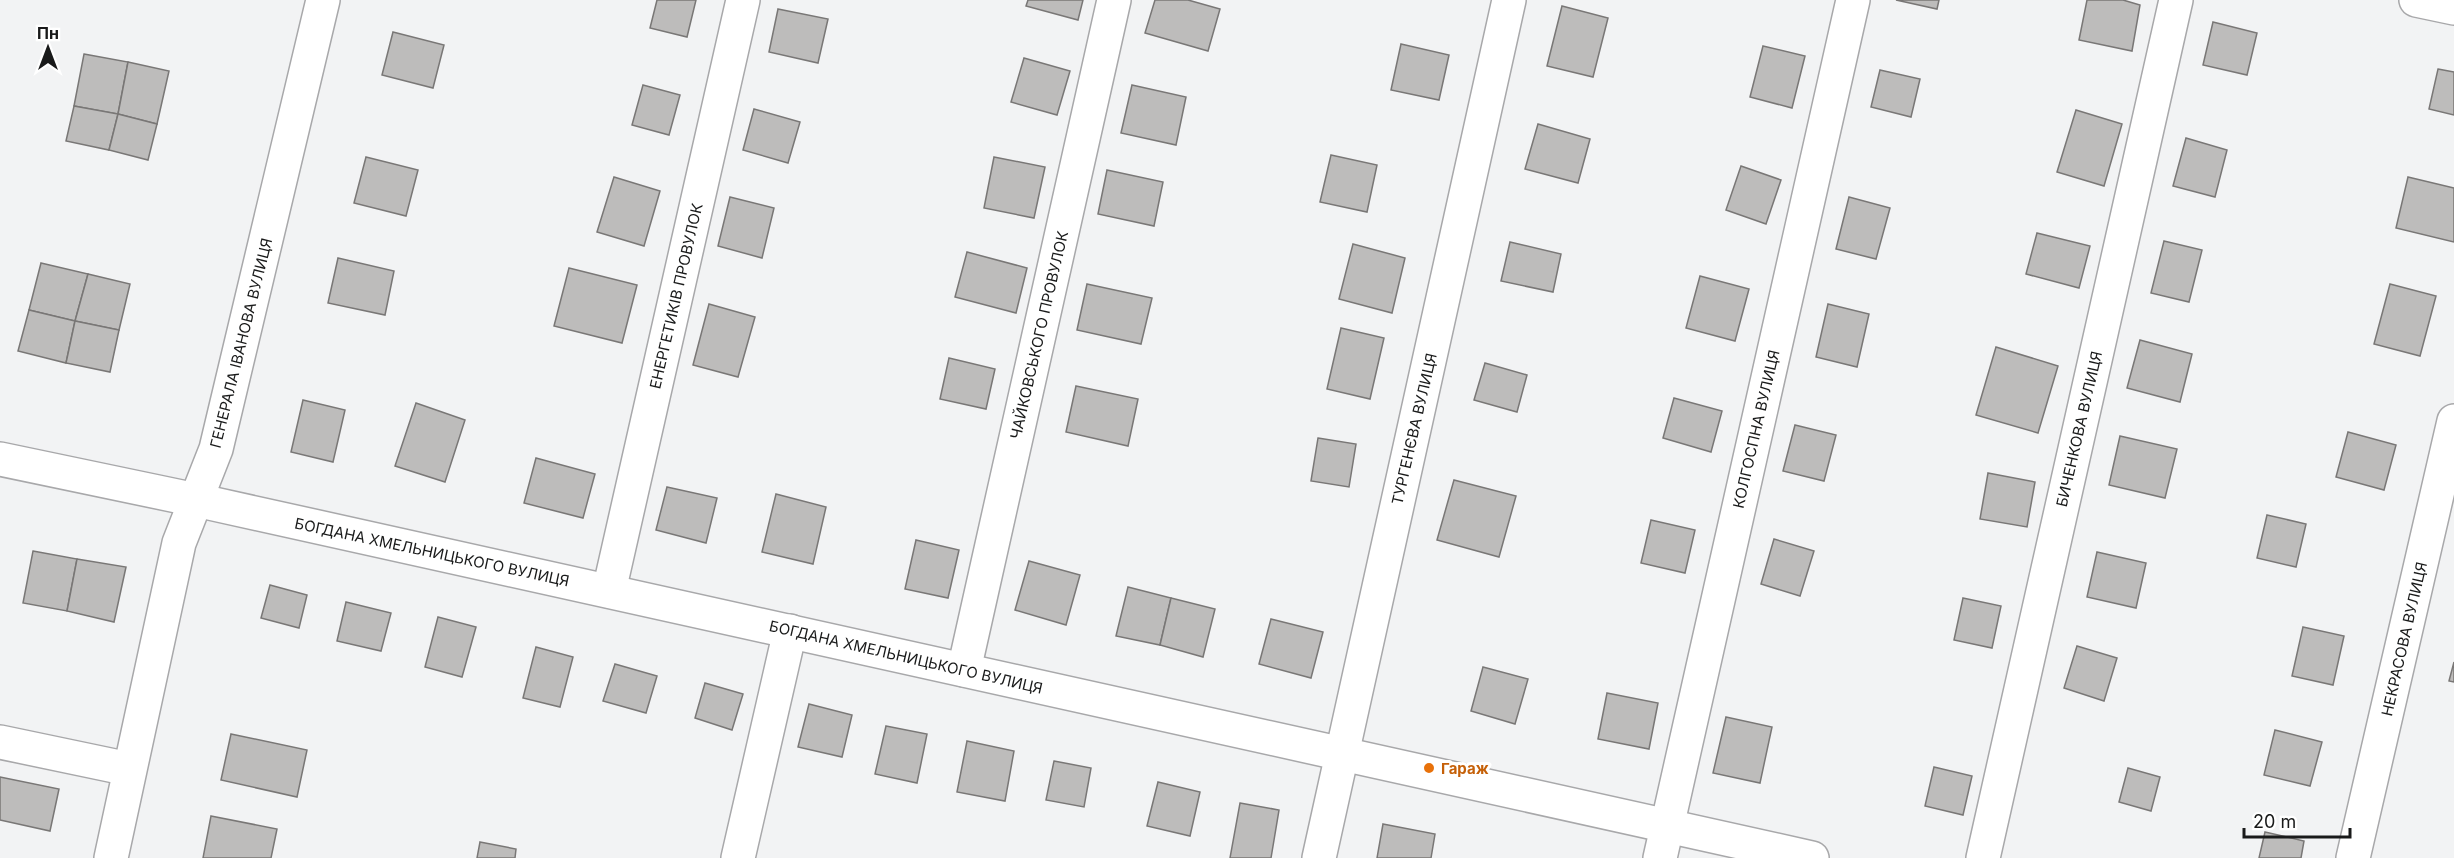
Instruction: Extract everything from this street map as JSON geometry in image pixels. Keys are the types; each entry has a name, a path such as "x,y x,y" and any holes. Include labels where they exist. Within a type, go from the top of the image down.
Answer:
{"street":[{"name":"ГЕНЕРАЛА ІВАНОВА ВУЛИЦЯ","path":"111,858 179,543 216,449 323,0"},
{"name":"ЕНЕРГЕТИКІВ ПРОВУЛОК","path":"609,591 743,0"},
{"name":"ЧАЙКОВСЬКОГО ПРОВУЛОК","path":"964,670 1113,0"},
{"name":"ТУРГЕНЄВА ВУЛИЦЯ","path":"1319,858 1509,0"},
{"name":"КОЛГОСПНА ВУЛИЦЯ","path":"1660,858 1853,0"},
{"name":"БИЧЕНКОВА ВУЛИЦЯ","path":"1983,858 2176,0"},
{"path":"2416,0 2454,8"},
{"name":"НЕКРАСОВА ВУЛИЦЯ","path":"2353,858 2454,421"},
{"name":"БОГДАНА ХМЕЛЬНИЦЬКОГО ВУЛИЦЯ","path":"0,459 196,500 1812,858"},
{"path":"738,858 790,631"},
{"path":"0,742 129,769"}],"building":[{"path":"657,0 696,0 687,37 650,28"},
{"path":"1028,0 1083,0 1078,20 1026,6"},
{"path":"1155,0 1188,0 1220,9 1208,51 1145,33"},
{"path":"1896,0 1939,0 1937,9"},
{"path":"2087,0 2123,0 2140,5 2132,51 2079,40"},
{"path":"1562,6 1608,18 1593,77 1547,66"},
{"path":"778,9 828,19 818,63 769,52"},
{"path":"2213,22 2257,33 2247,75 2203,65"},
{"path":"393,32 444,45 433,88 382,75"},
{"path":"1401,44 1449,55 1439,100 1391,90"},
{"path":"1763,46 1805,56 1792,108 1750,97"},
{"path":"84,54 128,62 118,114 74,106"},
{"path":"1024,58 1070,71 1057,115 1011,102"},
{"path":"128,62 169,71 157,124 118,114"},
{"path":"2438,69 2454,72 2454,115 2429,109"},
{"path":"1880,70 1920,79 1911,117 1871,107"},
{"path":"643,85 680,95 669,135 632,125"},
{"path":"1132,85 1186,97 1176,145 1121,133"},
{"path":"74,106 118,114 109,150 66,141"},
{"path":"754,109 800,122 788,163 743,150"},
{"path":"2076,110 2122,124 2104,186 2057,172"},
{"path":"118,114 157,124 148,160 109,150"},
{"path":"1538,124 1590,139 1578,183 1525,169"},
{"path":"2186,138 2227,150 2215,197 2173,186"},
{"path":"1331,155 1377,165 1367,212 1320,202"},
{"path":"366,157 418,170 406,216 354,203"},
{"path":"994,157 1045,167 1034,218 984,208"},
{"path":"1741,166 1781,180 1766,224 1726,210"},
{"path":"1107,170 1163,182 1154,226 1098,214"},
{"path":"614,177 660,191 644,246 597,232"},
{"path":"2408,177 2454,188 2454,242 2396,228"},
{"path":"730,197 774,208 762,258 718,246"},
{"path":"1849,197 1890,208 1876,259 1836,249"},
{"path":"2037,233 2090,246 2079,288 2026,274"},
{"path":"2164,241 2202,250 2189,302 2151,293"},
{"path":"1510,242 1561,254 1553,292 1501,281"},
{"path":"1353,244 1405,258 1392,313 1339,299"},
{"path":"967,252 1027,268 1016,313 955,297"},
{"path":"338,258 394,271 385,315 328,303"},
{"path":"41,263 88,274 75,321 29,310"},
{"path":"569,268 637,285 622,343 554,326"},
{"path":"88,274 130,284 119,330 75,321"},
{"path":"1700,276 1749,289 1735,341 1686,328"},
{"path":"1087,284 1152,298 1141,344 1077,330"},
{"path":"2390,284 2436,296 2420,356 2374,344"},
{"path":"709,304 755,317 738,377 693,365"},
{"path":"1828,304 1869,314 1857,367 1816,357"},
{"path":"29,310 75,321 66,363 18,351"},
{"path":"75,321 119,330 110,372 66,363"},
{"path":"1341,328 1384,338 1370,399 1327,389"},
{"path":"2140,340 2192,354 2180,402 2127,388"},
{"path":"1996,347 2058,366 2038,433 1976,415"},
{"path":"949,358 995,369 986,409 940,399"},
{"path":"1485,363 1527,375 1517,412 1474,400"},
{"path":"1076,386 1138,399 1128,446 1066,432"},
{"path":"1674,398 1722,411 1711,452 1663,438"},
{"path":"303,400 345,410 333,462 291,452"},
{"path":"416,403 465,420 445,482 395,466"},
{"path":"1795,425 1836,435 1824,481 1783,471"},
{"path":"2348,432 2396,445 2384,490 2336,477"},
{"path":"2120,436 2177,449 2165,498 2109,485"},
{"path":"1318,438 1356,444 1349,487 1311,481"},
{"path":"536,458 595,474 583,518 524,503"},
{"path":"1988,473 2035,482 2027,527 1980,519"},
{"path":"1454,480 1516,496 1499,557 1437,540"},
{"path":"667,487 717,498 706,543 656,530"},
{"path":"776,494 826,507 813,564 762,552"},
{"path":"2267,515 2306,524 2296,567 2257,558"},
{"path":"1651,520 1695,530 1685,573 1641,563"},
{"path":"1774,539 1814,551 1800,596 1761,584"},
{"path":"916,540 959,550 948,598 905,589"},
{"path":"33,551 77,559 67,611 23,603"},
{"path":"2097,552 2146,563 2136,608 2087,597"},
{"path":"77,559 126,567 114,622 67,611"},
{"path":"1029,561 1080,575 1066,625 1015,610"},
{"path":"270,585 307,595 299,628 261,618"},
{"path":"1128,587 1171,598 1160,645 1116,636"},
{"path":"1171,598 1215,609 1203,657 1160,645"},
{"path":"1963,598 2001,606 1992,648 1954,640"},
{"path":"346,602 391,613 381,651 337,641"},
{"path":"438,617 476,627 462,677 425,667"},
{"path":"1271,619 1323,632 1311,678 1259,664"},
{"path":"2303,627 2344,636 2333,685 2292,676"},
{"path":"2077,646 2117,658 2104,701 2064,688"},
{"path":"536,647 573,657 560,707 523,698"},
{"path":"2454,662 2454,682 2449,681"},
{"path":"615,664 657,676 646,713 603,701"},
{"path":"1483,667 1528,679 1515,724 1471,711"},
{"path":"705,683 743,694 732,730 695,718"},
{"path":"1607,693 1658,703 1649,749 1598,739"},
{"path":"809,704 852,715 842,757 798,747"},
{"path":"1726,717 1772,727 1760,783 1713,773"},
{"path":"886,726 927,734 917,783 875,774"},
{"path":"2275,730 2322,742 2310,786 2264,775"},
{"path":"231,734 307,750 297,797 221,780"},
{"path":"967,741 1014,751 1005,801 957,792"},
{"path":"1054,761 1091,768 1084,807 1046,800"},
{"path":"1934,767 1972,776 1963,815 1925,806"},
{"path":"2128,768 2160,777 2151,811 2119,802"},
{"path":"0,777 59,789 50,831 0,820"},
{"path":"1158,782 1200,792 1190,836 1147,826"},
{"path":"1240,803 1279,810 1271,858 1230,858"},
{"path":"211,816 277,829 271,858 203,858"},
{"path":"1383,824 1435,834 1431,858 1377,858"},
{"path":"2265,832 2304,841 2301,858 2259,858"},
{"path":"480,842 516,849 515,858 477,858"}],"place":[{"name":"Гараж","path":"1429,768"}]}
